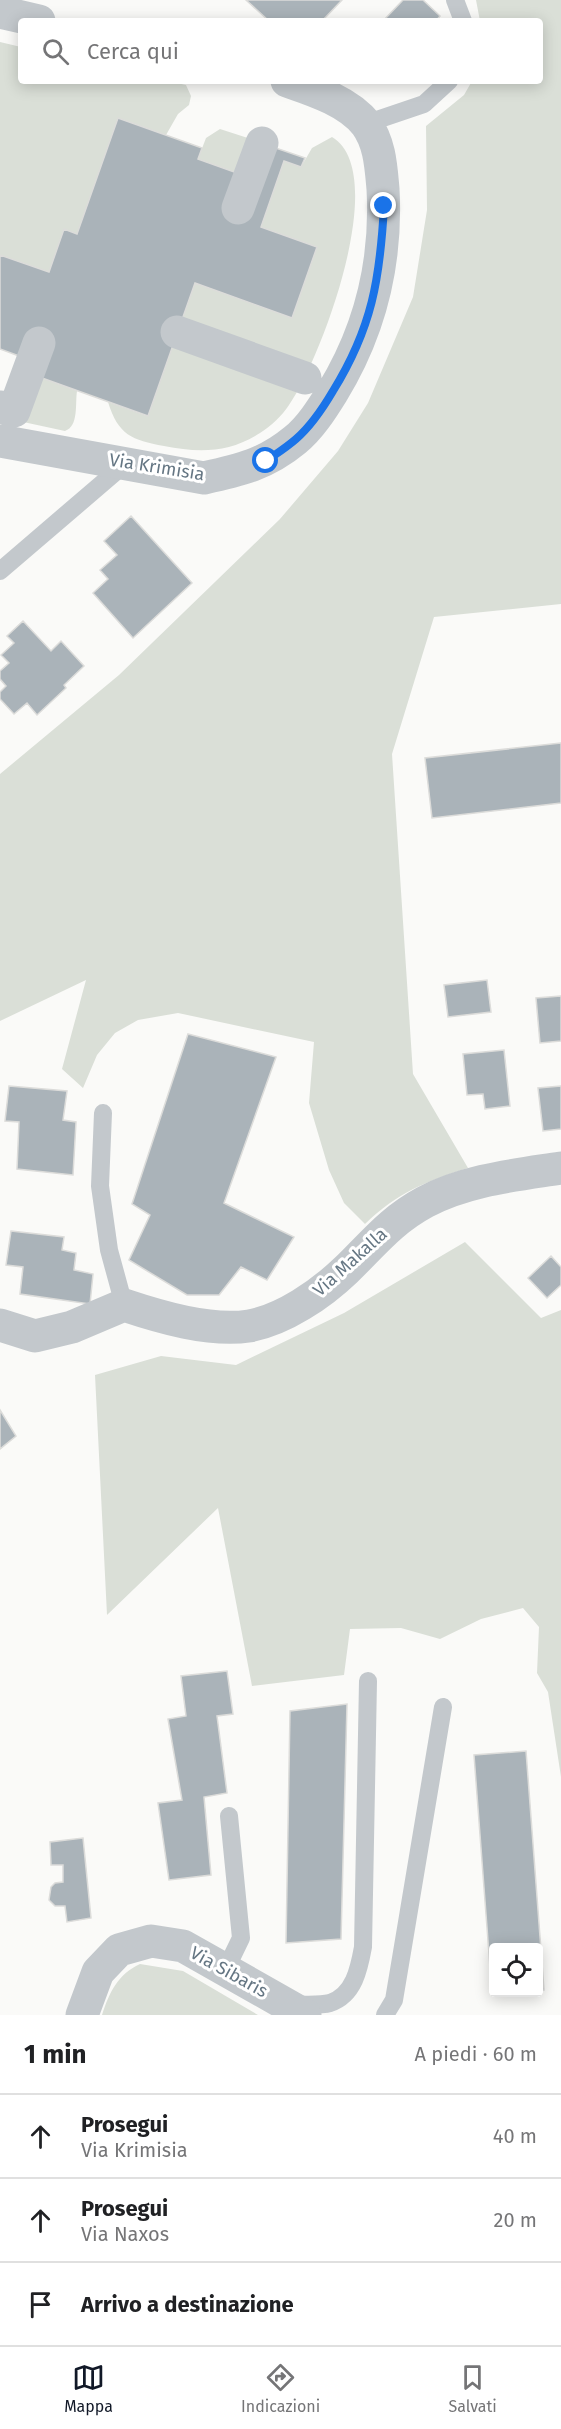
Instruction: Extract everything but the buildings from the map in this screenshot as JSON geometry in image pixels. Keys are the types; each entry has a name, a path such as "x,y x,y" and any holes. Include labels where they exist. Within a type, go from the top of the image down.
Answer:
{"street":[{"path":"0,12 26,18"},
{"path":"296,84 344,106 365,124"},
{"name":"Via Krimisia","path":"0,441 204,478 266,461 297,438 322,410 345,372 372,307 381,254 384,206 381,168 376,143 365,124"},
{"path":"238,207 262,143"},
{"path":"177,332 305,378"},
{"path":"1,407 14,411 39,343"},
{"name":"Via Makalla","path":"124,1305 165,1319 195,1324 249,1326 300,1307 345,1271 387,1227 426,1202 487,1179 561,1168"},
{"path":"0,1325 35,1336 72,1327 124,1305"},
{"name":"Via Sibaris","path":"81,2015 98,1972 119,1950 151,1941 183,1946 297,2010"}],"lane":[{"path":"455,0 462,18"},
{"path":"365,124 424,104 446,84"},
{"path":"0,571 126,463"},
{"path":"104,1113 100,1186 109,1250 124,1305"},
{"path":"297,2010 331,2002 347,1992 359,1973 363,1947 368,1681"},
{"path":"385,2015 394,2000 443,1707"},
{"path":"225,1970 241,1938 229,1816"}],"shaded area":[{"path":"476,0 561,0 561,604 434,617 392,754 413,1074 468,1168 413,1189 389,1204 365,1224 344,1203 329,1170 309,1103 314,1042 178,1013 138,1020 115,1033 97,1055 83,1088 62,1069 86,980 0,1021 0,774 119,675 280,519 338,451 368,403 413,297 427,210 426,126 464,95 470,84 543,84 543,18 479,18"},
{"path":"0,42 18,46 18,84 186,85 191,96 189,105 178,114 166,135 118,118 77,234 64,229 49,272 0,255"},
{"path":"220,129 254,140 234,172 198,159 206,138"},
{"path":"332,137 349,157 355,188 353,226 345,268 332,310 317,350 289,405 260,433 248,440 214,450 189,450 153,444 128,434 116,422 108,402 147,416 195,283 292,318 317,247 261,227 284,161 301,167 312,148"},
{"path":"42,378 77,391 76,414 72,424 65,431 0,417"},
{"path":"465,1242 541,1318 561,1310 561,1777 548,1692 537,1673 539,1627 523,1608 481,1619 440,1639 401,1628 350,1629 344,1675 252,1686 218,1508 107,1615 95,1375 161,1356 236,1365 344,1313"},
{"path":"140,1964 183,1971 258,2015 102,2015 115,1985 126,1973"}],"route":[{"path":"266,461 297,438 322,410 345,372 372,307 381,254 384,206"}]}
